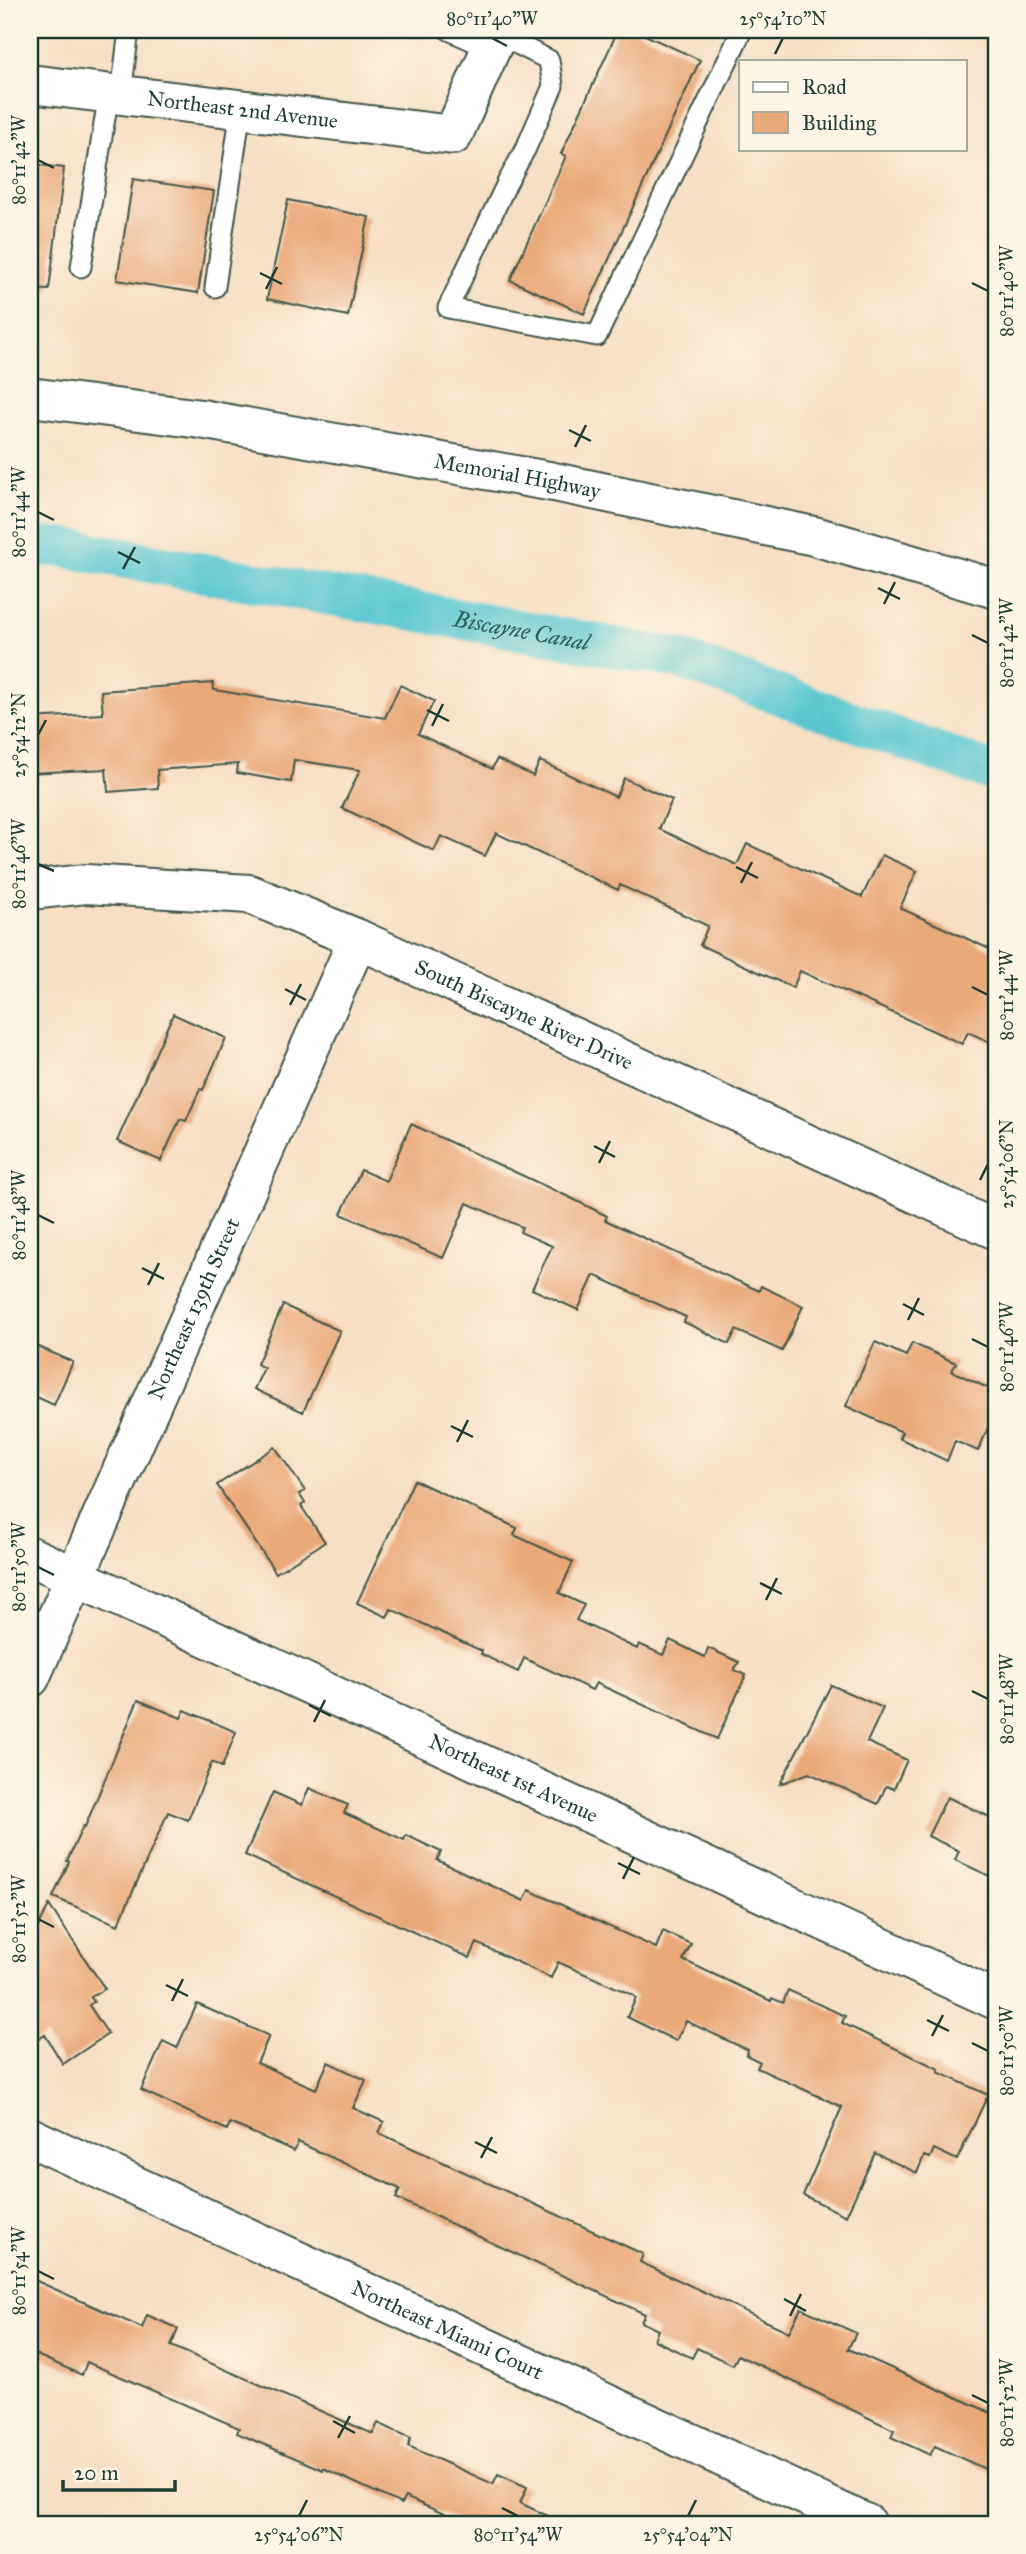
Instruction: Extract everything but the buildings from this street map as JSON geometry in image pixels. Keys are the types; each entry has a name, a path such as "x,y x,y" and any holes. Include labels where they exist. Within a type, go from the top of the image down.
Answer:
{"street":[{"name":"Northeast 2nd Avenue","path":"30,84 453,135 496,38"},
{"name":"Memorial Highway","path":"30,397 201,419 554,482 814,536 996,589"},
{"name":"South Biscayne River Drive","path":"30,890 86,884 249,894 358,939 996,1230"},
{"name":"Northeast 139th Street","path":"30,1678 358,939"},
{"name":"Northeast 1st Avenue","path":"30,1556 996,2000"},
{"name":"Northeast Miami Court","path":"30,2137 867,2524"}],"lane":[{"path":"81,267 129,30"},
{"path":"449,30 496,38 550,60 552,86 526,148 448,308 597,337 741,30"},
{"path":"215,287 241,109"}],"waterway":[{"name":"Biscayne Canal","path":"30,546 61,547 680,659 996,773"}]}
